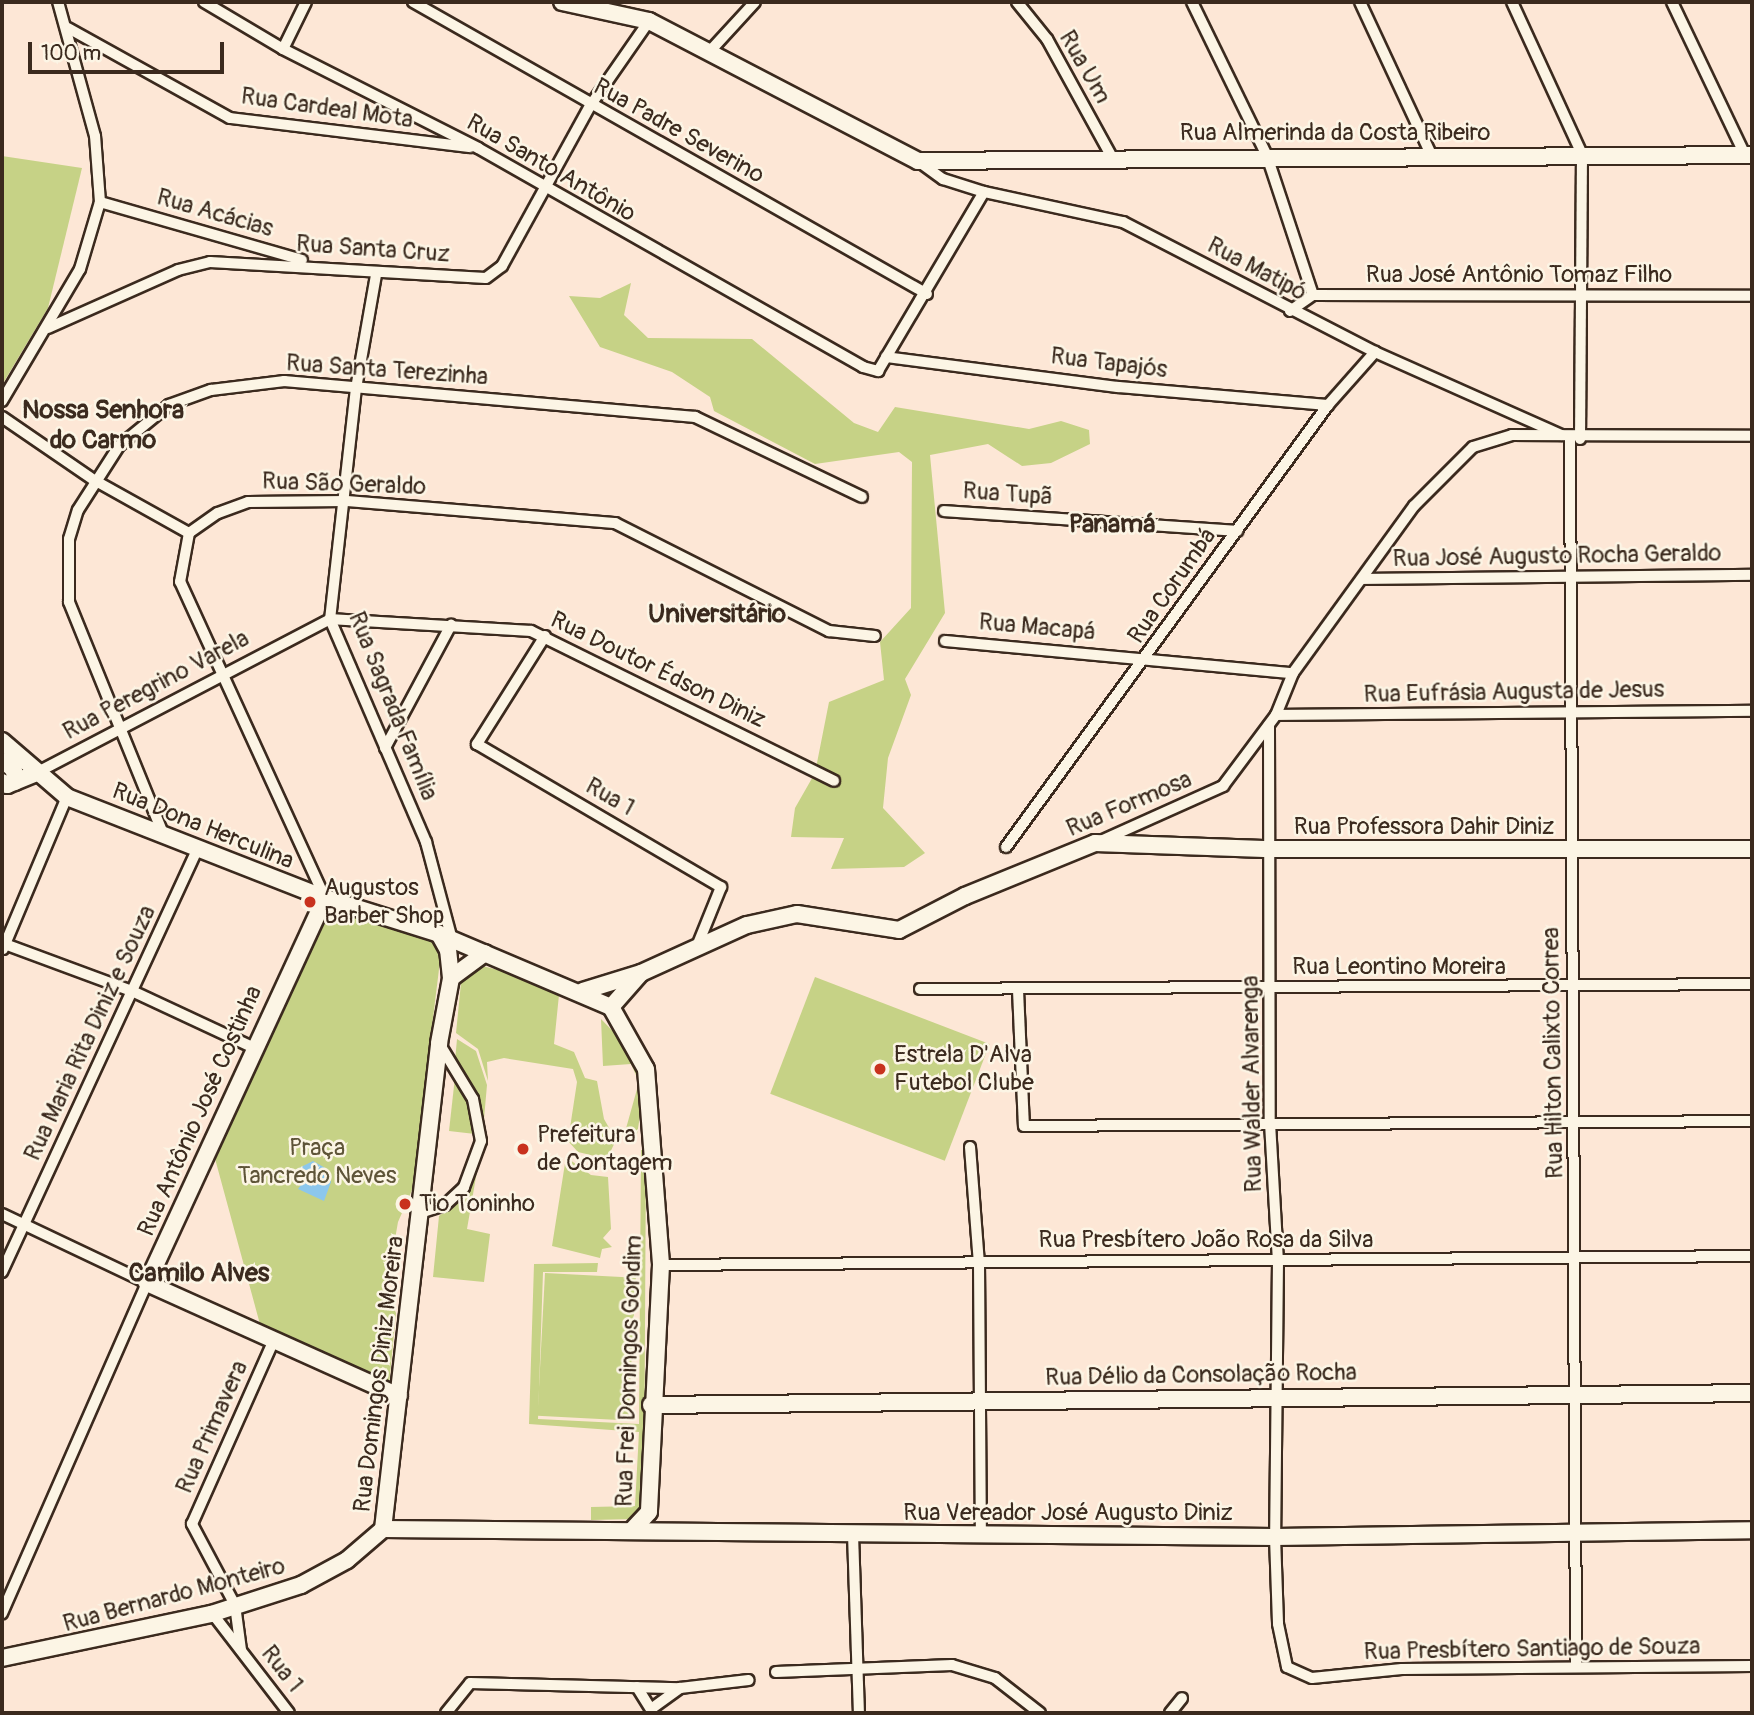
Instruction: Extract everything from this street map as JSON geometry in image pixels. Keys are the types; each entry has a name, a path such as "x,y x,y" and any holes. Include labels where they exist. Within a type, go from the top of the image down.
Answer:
{"street":[{"path":"2,401 48,328 80,269 100,202 95,136 68,28 58,2"},
{"name":"Rua Santo Antônio","path":"204,2 283,49 478,148 543,188 878,371 886,357"},
{"path":"283,49 306,2"},
{"name":"Rua Padre Severino","path":"413,2 590,106 927,294"},
{"path":"562,2 649,21 711,50 809,109 918,161"},
{"path":"711,50 755,2"},
{"name":"Rua Um","path":"1017,2 1047,39 1112,157"},
{"path":"1192,2 1267,156 1313,295 1290,311"},
{"path":"1360,2 1431,154"},
{"path":"1512,2 1581,155"},
{"path":"1671,2 1748,155"},
{"name":"Rua Santa Cruz","path":"48,328 178,270 210,262 318,265 376,275 486,278 502,265 590,106 649,21"},
{"name":"Rua Cardeal Mota","path":"68,28 230,118 478,148"},
{"name":"Rua Almerinda da Costa Ribeiro","path":"918,161 1431,154 1748,155"},
{"name":"Rua Hilton Calixto Correa","path":"1576,1666 1578,1258 1573,1124 1572,576 1575,439 1583,296 1581,155"},
{"name":"Rua Matipó","path":"918,161 943,179 984,192 1123,222 1290,311 1375,352 1575,439"},
{"path":"886,357 927,294 984,192"},
{"name":"Rua Acácias","path":"100,202 318,265"},
{"name":"Rua Sagrada Família","path":"376,275 356,388 346,501 330,619 426,842 445,937"},
{"name":"Rua José Antônio Tomaz Filho","path":"1313,295 1752,296"},
{"name":"Rua Corumbá","path":"1006,847 1147,658 1328,405 1375,352"},
{"name":"Rua Tapajós","path":"886,357 1118,387 1328,405"},
{"name":"Rua Santa Terezinha","path":"164,835 69,602 69,539 94,480 139,425 169,405 211,390 284,381 695,416 862,497"},
{"path":"2,417 94,480 189,533 180,582 325,898"},
{"name":"Rua Formosa","path":"583,991 640,973 698,944 797,914 900,930 965,896 1095,844 1223,786 1272,720 1293,673 1414,506 1473,447 1512,435 1575,439 1752,436"},
{"name":"Rua São Geraldo","path":"189,533 248,502 346,501 615,523 829,631 875,636"},
{"name":"Rua Tupã","path":"944,511 1237,531"},
{"name":"Rua José Augusto Rocha Geraldo","path":"1363,579 1752,575"},
{"name":"Rua Peregrino Varela","path":"6,784 36,773 330,619"},
{"name":"Rua Doutor Édson Diniz","path":"330,619 451,625 545,636 834,781"},
{"path":"385,748 451,625"},
{"name":"Rua 1","path":"545,636 477,744 721,887 698,944"},
{"name":"Rua Macapá","path":"945,641 1293,673"},
{"name":"Rua Eufrásia Augusta de Jesus","path":"1272,720 1573,712 1752,711"},
{"name":"Rua Walder Alvarenga","path":"1272,720 1270,1123 1278,1261 1273,1394 1278,1624 1287,1667 1312,1678"},
{"name":"Rua Dona Herculina","path":"2,741 8,760 36,773 67,797 325,898 445,937"},
{"path":"6,784 14,770 8,760"},
{"path":"67,797 3,947 132,991 252,1046"},
{"name":"Rua Professora Dahir Diniz","path":"1095,844 1270,849 1752,849"},
{"name":"Rua Maria Rita Diniz e Souza","path":"2,1272 197,850"},
{"name":"Rua Antônio José Costinha","path":"2,1614 252,1046 325,898"},
{"path":"445,937 583,991 611,1007"},
{"name":"Rua Domingos Diniz Moreira","path":"383,1529 439,1043 451,978 445,937"},
{"path":"451,978 485,953"},
{"name":"Rua Formosa","path":"611,1007 640,973"},
{"name":"Rua Leontino Moreira","path":"920,989 1572,988 1752,984"},
{"path":"1018,990 1024,1126 1752,1121"},
{"name":"Rua Frei Domingos Gondim","path":"611,1007 646,1069 661,1265 650,1405 649,1512 632,1530"},
{"path":"420,1213 445,1205 464,1187 481,1141 473,1100 439,1043"},
{"path":"970,1147 979,1263 981,1535"},
{"path":"2,1214 147,1283 399,1396"},
{"name":"Rua Presbítero João Rosa da Silva","path":"661,1265 1752,1256"},
{"name":"Rua Primavera","path":"235,1605 192,1524 274,1340"},
{"name":"Rua Délio da Consolação Rocha","path":"650,1405 981,1402 1273,1394 1577,1396 1752,1393"},
{"name":"Rua Bernardo Monteiro","path":"2,1658 212,1614 302,1585 347,1560 383,1529"},
{"name":"Rua Vereador José Augusto Diniz","path":"383,1529 1275,1537 1752,1530"},
{"path":"852,1534 859,1713"},
{"name":"Rua 1","path":"235,1605 241,1650"},
{"name":"Rua 1","path":"212,1614 289,1713"},
{"path":"776,1672 856,1665 971,1668 995,1678 1040,1713"},
{"name":"Rua Presbítero Santiago de Souza","path":"1312,1678 1402,1669 1752,1666"},
{"path":"445,1713 470,1684 680,1689 749,1680"},
{"path":"638,1687 650,1711 680,1689"},
{"path":"1170,1713 1182,1698"}],"green space":[{"path":"2,156 82,168 48,308 2,385"},
{"path":"631,283 624,315 648,338 752,339 854,423 878,432 895,407 1029,429 1061,421 1089,430 1090,444 1051,463 1022,466 988,444 930,455 945,613 905,679 911,695 888,758 883,808 925,853 904,867 831,869 844,838 791,837 795,808 815,773 829,702 884,680 880,642 911,608 912,462 899,452 815,464 714,411 710,397 672,372 600,347 569,296 600,298"},
{"name":"Praça Tancredo Neves","path":"335,904 436,940 440,961 412,1190 398,1222 386,1291 396,1313 389,1385 261,1328 214,1155 317,920"},
{"path":"478,965 560,985 554,1044 574,1052 585,1078 597,1081 604,1119 616,1140 607,1159 578,1152 568,1141 577,1082 573,1069 504,1058 487,1062 488,1081 478,1049 456,1033 461,983"},
{"name":"Estrela D'Alva Futebol Clube","path":"815,977 990,1044 945,1161 770,1094"},
{"path":"601,1019 635,1054 645,1087 637,1134 625,1132 639,1082 631,1064 603,1066"},
{"path":"457,1039 476,1051 487,1085 483,1130 472,1087 455,1061"},
{"path":"455,1077 471,1108 475,1134 449,1131"},
{"path":"641,1150 646,1150 644,1505 635,1519 591,1520 591,1507 635,1506 639,1432 529,1424 534,1264 598,1263 597,1272 543,1272 538,1419 639,1424"},
{"path":"566,1157 591,1175 608,1177 611,1229 603,1238 612,1247 602,1249 600,1258 552,1246"},
{"path":"477,1171 467,1229 490,1234 484,1282 433,1277 439,1216 460,1200"},
{"path":"545,1273 636,1278 628,1421 538,1416"}],"water":[{"path":"313,1161 327,1169 331,1182 324,1201 298,1189 303,1182 295,1170"}],"place":[{"name":"Augustos Barber Shop","path":"310,902"},
{"name":"Estrela D'Alva Futebol Clube","path":"880,1069"},
{"name":"Prefeitura de Contagem","path":"523,1149"},
{"name":"Tio Toninho","path":"405,1204"}],"district":[{"name":"Nossa Senhora do Carmo","path":"103,426"},
{"name":"Panamá","path":"1112,525"},
{"name":"Universitário","path":"717,615"},
{"name":"Camilo Alves","path":"199,1274"}]}
